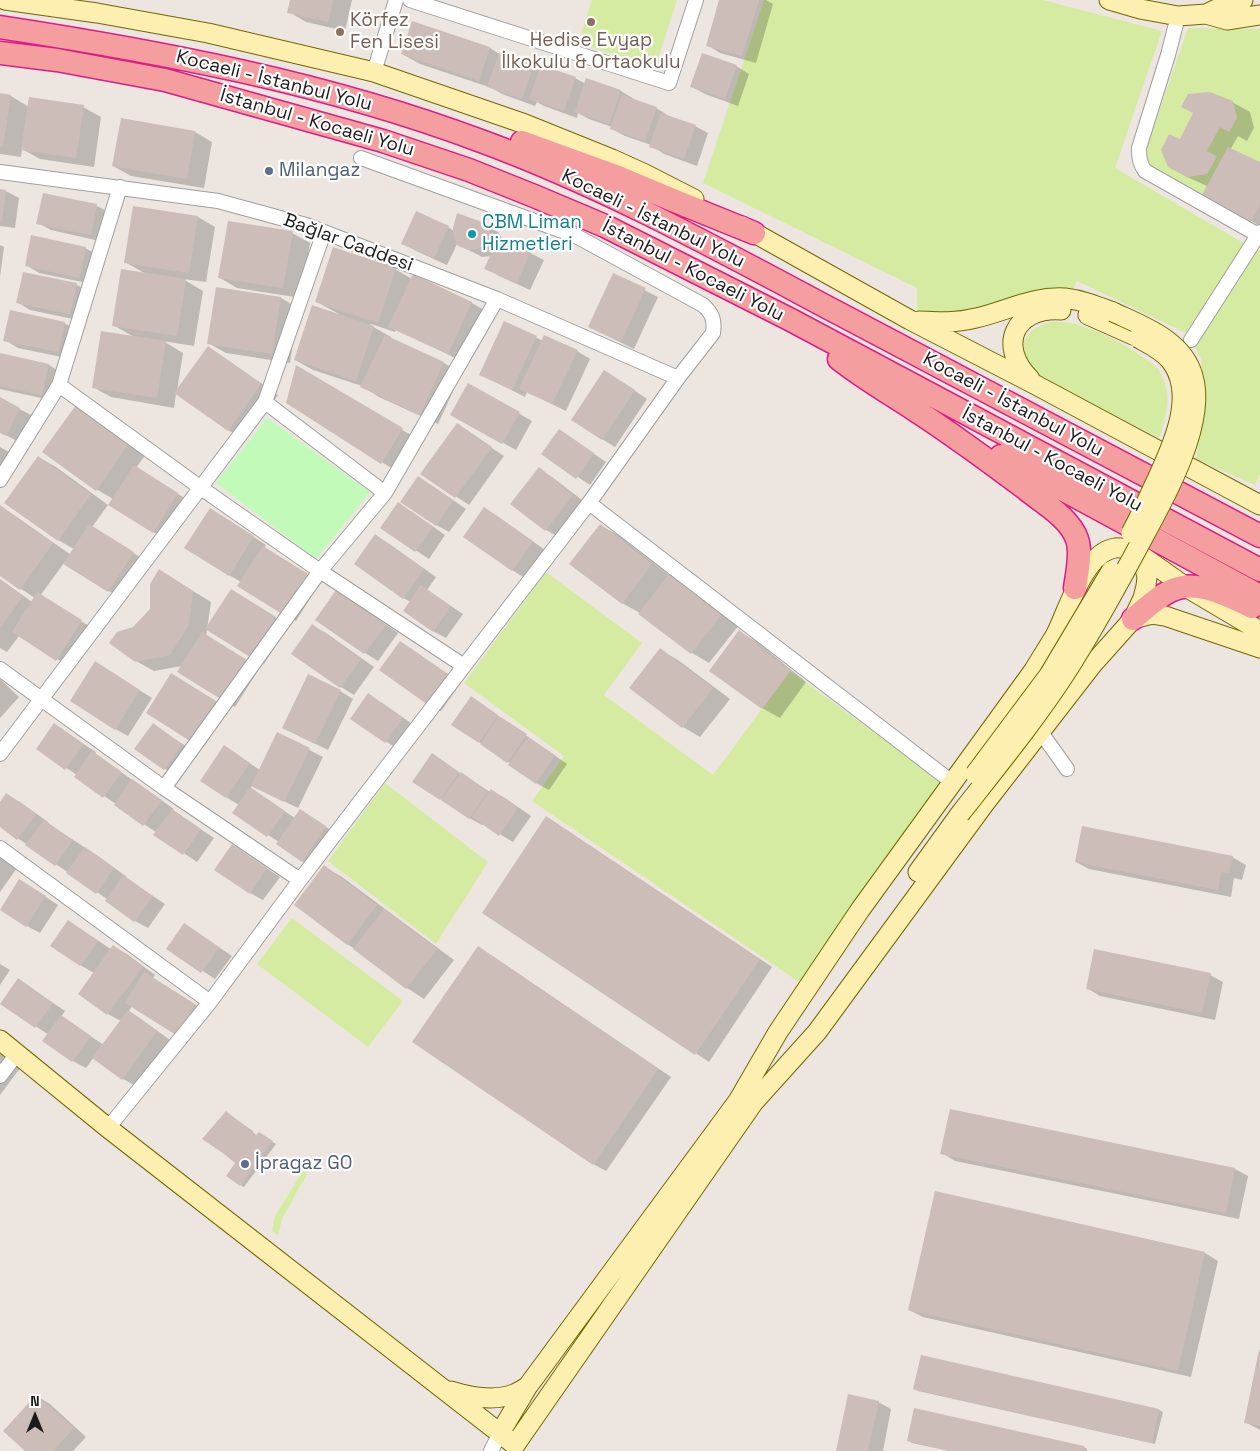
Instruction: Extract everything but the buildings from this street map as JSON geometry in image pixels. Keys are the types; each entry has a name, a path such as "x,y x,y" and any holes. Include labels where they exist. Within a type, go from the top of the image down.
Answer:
{"highway":[{"name":"Kocaeli - İstanbul Yolu","path":"0,27 128,47 233,68 380,107 480,140 571,178 720,250 1260,536"},
{"name":"İstanbul - Kocaeli Yolu","path":"0,53 57,60 165,80 383,141 469,170 604,226 795,322 1260,570"},
{"path":"433,124 535,146 613,175 754,233"},
{"path":"795,322 865,378 916,411 1011,478 1069,525 1077,539 1079,549 1076,588"},
{"path":"916,411 1260,596"},
{"path":"1133,619 1158,598 1172,590 1186,587 1210,590 1226,595 1260,611"}],"main road":[{"path":"5,0 97,13 191,30 374,72 525,124 612,159 681,192 910,320 1260,505"},
{"path":"1109,0 1140,9 1178,16 1206,14 1228,20 1260,15"},
{"path":"1206,14 1227,4 1243,0"},
{"path":"910,320 958,322 1021,303 1044,299 1064,298 1084,301 1113,312 1155,332 1169,342 1189,364 1196,388 1192,424 1185,452 1162,503 1092,631 1064,675 1019,738 955,810"},
{"path":"500,1433 528,1386 745,1102 955,810 1048,675 1114,567 1172,445 1180,418 1182,402 1178,373 1170,360 1156,348 1133,335 1092,316 1073,311 1056,310 1041,312 1027,317 1019,323 1015,331 1013,349 1017,363 1034,384"},
{"path":"0,1040 108,1128 500,1433 514,1448 745,1102 778,1032 816,975 860,910 1034,670 1056,633 1076,588 1094,562 1104,553 1115,548 1136,553 1186,587 1260,631"},
{"path":"745,1102 818,1032 985,803 1092,665 1133,619 1143,598 1146,586 1146,578 1136,553"},
{"path":"1133,619 1152,614 1166,616 1260,648"},
{"path":"442,1388 469,1397 492,1397 513,1394 528,1386"}],"street":[{"path":"374,72 396,0"},
{"path":"410,0 669,83 696,0"},
{"path":"1178,16 1140,148 1139,157 1141,165 1145,171 1259,234 1191,340"},
{"path":"108,1128 210,1002 300,880 589,503 678,378 713,333 714,325 710,311 703,304 576,236 361,158"},
{"name":"Bağlar Caddesi","path":"0,172 218,202 306,225 497,299 678,378"},
{"path":"0,480 59,385 120,187"},
{"path":"0,754 265,402 324,232"},
{"path":"164,788 320,571 385,493 497,299"},
{"path":"59,385 320,571 464,666"},
{"path":"265,402 385,493"},
{"path":"589,503 952,782"},
{"path":"0,669 164,788 300,880"},
{"path":"1040,731 1068,769"},
{"path":"0,848 210,1002"},
{"path":"0,1076 13,1059 20,1056"},
{"path":"491,1451 500,1433"}],"green space":[{"name":"Hedise Evyap İlkokulu & Ortaokulu","path":"592,0 677,0 655,68 578,43"},
{"path":"764,0 1043,0 1162,31 1115,168 1260,251 1260,474 1255,485 1196,459 1204,402 1201,359 1186,333 1077,281 1072,291 1046,290 939,316 917,313 917,288 703,183"},
{"path":"1188,28 1260,29 1260,205 1251,222 1150,165 1146,155 1147,146"},
{"path":"1051,322 1071,323 1100,333 1127,347 1158,368 1166,387 1167,396 1166,412 1159,438 1027,370 1023,352 1026,339 1035,329"},
{"path":"267,418 370,492 316,559 216,483"},
{"path":"546,572 642,643 604,695 713,775 790,671 950,788 805,986 532,801 564,756 464,683"},
{"path":"385,783 488,862 436,944 328,861"},
{"path":"292,918 403,1001 368,1047 257,964"},
{"path":"304,1169 307,1174 282,1219 278,1235 272,1231 275,1216"}],"place":[{"name":"Hedise Evyap İlkokulu & Ortaokulu","path":"591,22"},
{"name":"Körfez Fen Lisesi","path":"340,32"},
{"name":"Milangaz","path":"269,171"},
{"name":"CBM Liman Hizmetleri","path":"472,234"},
{"name":"İpragaz GO","path":"245,1164"}]}
